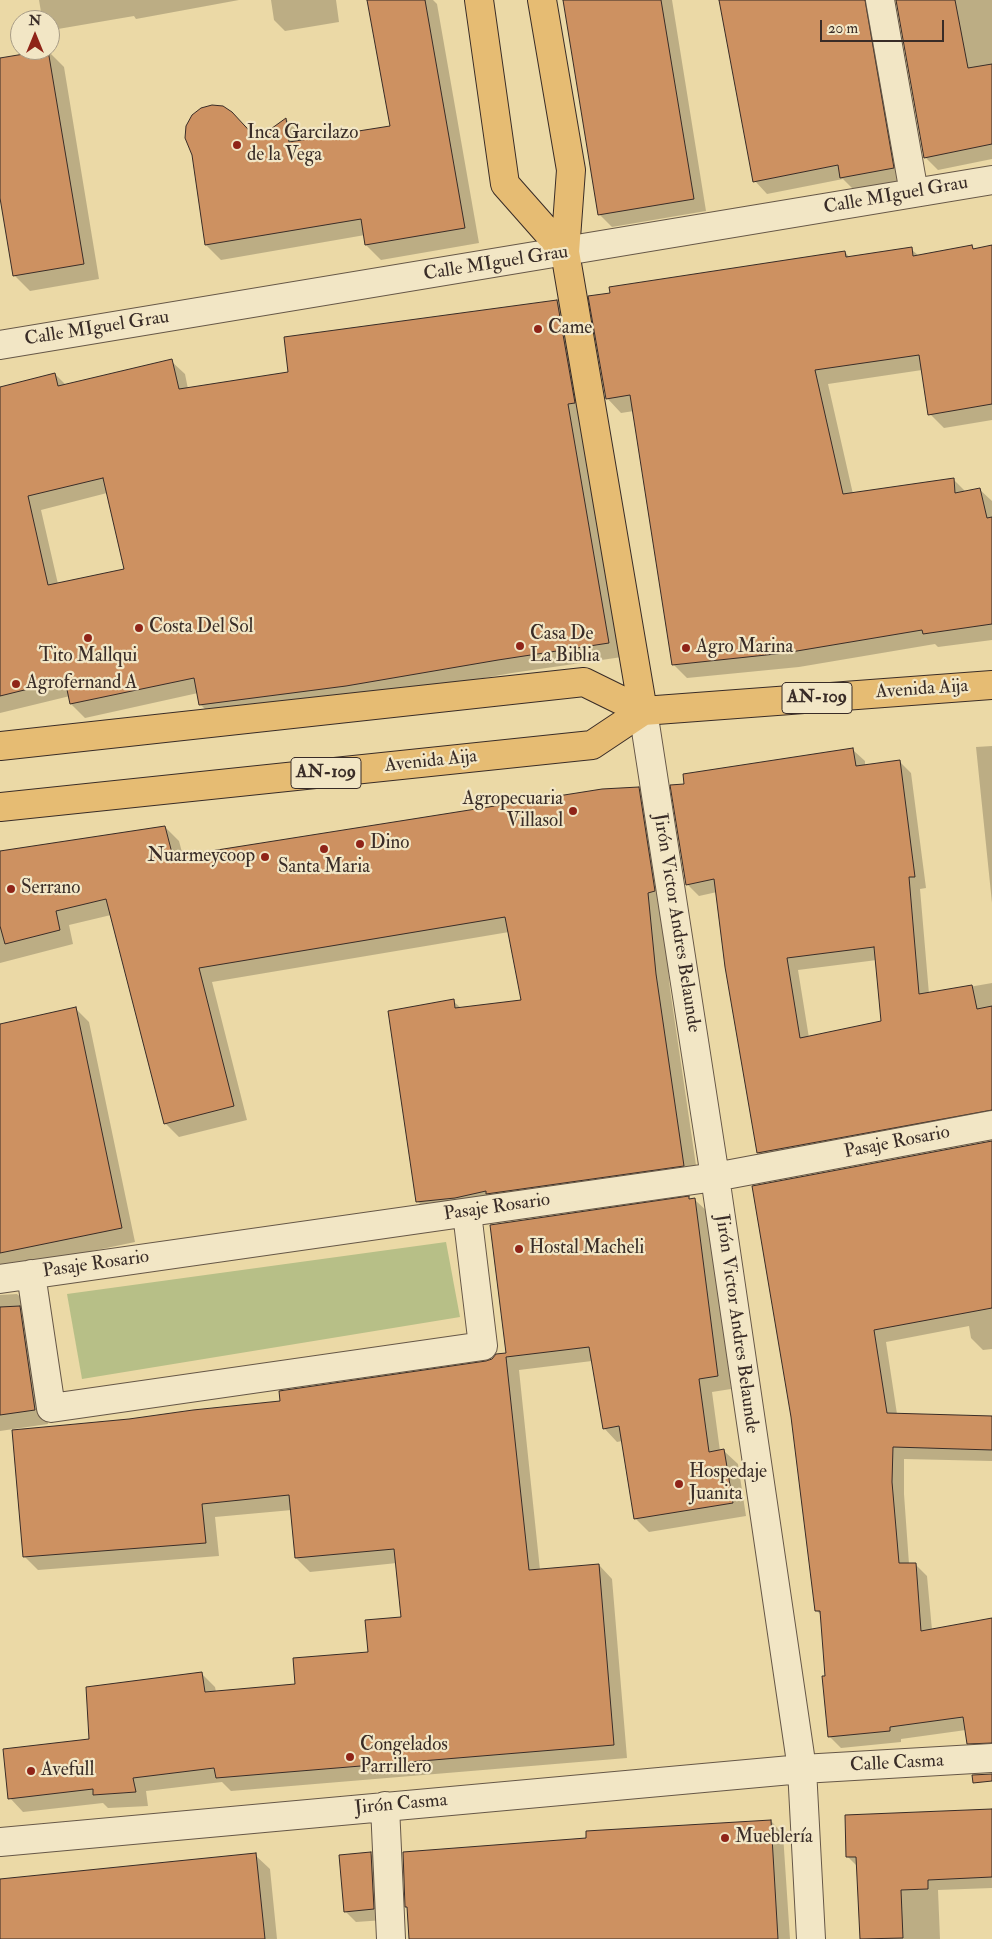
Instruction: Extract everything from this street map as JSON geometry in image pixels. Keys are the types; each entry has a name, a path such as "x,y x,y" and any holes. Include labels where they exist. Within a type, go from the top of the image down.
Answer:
{"main road":[{"path":"479,0 505,184 565,252"},
{"path":"542,0 571,170 565,252 643,710"},
{"name":"Avenida Aija","path":"0,746 584,682 643,710 992,686"},
{"name":"Avenida Aija","path":"0,807 592,745 643,710"}],"street":[{"path":"880,0 914,193"},
{"name":"Calle MIguel Grau","path":"0,345 992,180"},
{"name":"Jirón Victor Andres Belaunde","path":"643,710 715,1177 802,1769 811,1939"},
{"name":"Pasaje Rosario","path":"0,1279 715,1177 992,1125"},
{"path":"32,1274 50,1408 483,1346 467,1213"},
{"name":"Calle Casma","path":"802,1769 992,1758"},
{"name":"Jirón Casma","path":"0,1842 802,1769"},
{"path":"385,1806 391,1939"}],"green space":[{"path":"446,1242 460,1317 82,1379 67,1294"}],"building":[{"path":"367,0 425,0 465,228 365,245 361,219 205,245 192,155 185,138 186,126 192,115 201,108 212,105 223,106 232,112 257,139 286,118 289,142 390,126"},
{"path":"563,0 661,0 694,199 598,215"},
{"path":"719,0 865,0 894,168 840,178 838,165 753,182"},
{"path":"896,0 955,0 968,68 992,64 992,144 924,158"},
{"path":"10,56 10,60 50,60 84,264 13,276 0,198 0,58"},
{"path":"972,245 973,249 992,245 992,404 928,415 919,355 815,370 843,494 954,478 955,493 980,488 987,518 992,517 992,624 923,634 922,630 785,653 672,665 630,395 606,399 588,296 610,293 609,287 845,251 846,257 912,247 913,256"},
{"path":"557,300 575,403 568,404 609,643 346,686 199,705 194,678 70,704 65,680 0,696 0,387 55,373 58,386 172,359 179,389 288,372 284,337","holes":["103,478 124,569 48,585 28,496"]},
{"path":"853,748 856,766 900,760 915,877 909,877 919,994 972,985 977,1009 992,1006 992,1110 757,1153 725,967 714,879 686,885 670,785 684,784 683,774","holes":["874,947 881,1021 800,1038 787,958"]},
{"path":"639,787 655,891 648,893 656,974 684,1166 486,1194 486,1191 455,1198 416,1202 388,1011 454,999 455,1008 521,1000 505,917 199,968 234,1106 164,1124 106,899 56,911 60,930 5,944 0,926 0,851 165,826 173,857 602,789"},
{"path":"76,1007 122,1228 0,1253 0,1024"},
{"path":"992,1141 992,1308 874,1330 887,1413 992,1416 992,1450 893,1447 892,1482 899,1563 916,1563 921,1631 992,1618 992,1743 967,1744 963,1717 890,1727 890,1731 828,1737 822,1676 825,1676 820,1611 815,1611 791,1417 752,1186"},
{"path":"689,1196 689,1199 695,1198 718,1376 699,1379 709,1452 724,1449 733,1503 634,1519 619,1426 603,1429 589,1347 506,1357 529,1570 599,1564 614,1745 216,1778 214,1768 133,1778 136,1792 93,1795 93,1789 8,1799 3,1749 89,1739 86,1687 202,1672 205,1692 295,1684 293,1658 368,1652 365,1620 401,1617 394,1549 295,1558 289,1495 202,1504 206,1543 23,1557 12,1430 129,1419 280,1401 279,1391 492,1359 496,1354 506,1353 490,1225"},
{"path":"20,1306 35,1410 0,1415 0,1307"},
{"path":"992,1774 992,1781 973,1783 972,1775"},
{"path":"992,1809 992,1877 928,1880 928,1889 901,1890 903,1938 860,1939 856,1857 846,1857 845,1815"},
{"path":"771,1820 778,1939 409,1939 407,1907 405,1907 403,1852 586,1838 586,1831"},
{"path":"371,1852 374,1909 344,1912 339,1855"},
{"path":"256,1853 265,1939 0,1939 0,1879"}],"place":[{"name":"Inca Garcilazo de la Vega","path":"237,145"},
{"name":"Came","path":"538,329"},
{"name":"Costa Del Sol","path":"139,628"},
{"name":"Tito Mallqui","path":"88,638"},
{"name":"Casa De La Biblia","path":"520,646"},
{"name":"Agro Marina","path":"686,648"},
{"name":"Agrofernand A","path":"16,684"},
{"name":"Agropecuaria Villasol","path":"573,811"},
{"name":"Dino","path":"360,844"},
{"name":"Santa Maria","path":"324,849"},
{"name":"Nuarmeycoop","path":"265,857"},
{"name":"Serrano","path":"11,889"},
{"name":"Hostal Macheli","path":"519,1249"},
{"name":"Hospedaje Juanita","path":"679,1484"},
{"name":"Congelados Parrillero","path":"350,1757"},
{"name":"Avefull","path":"31,1771"},
{"name":"Mueblería","path":"725,1838"}]}
